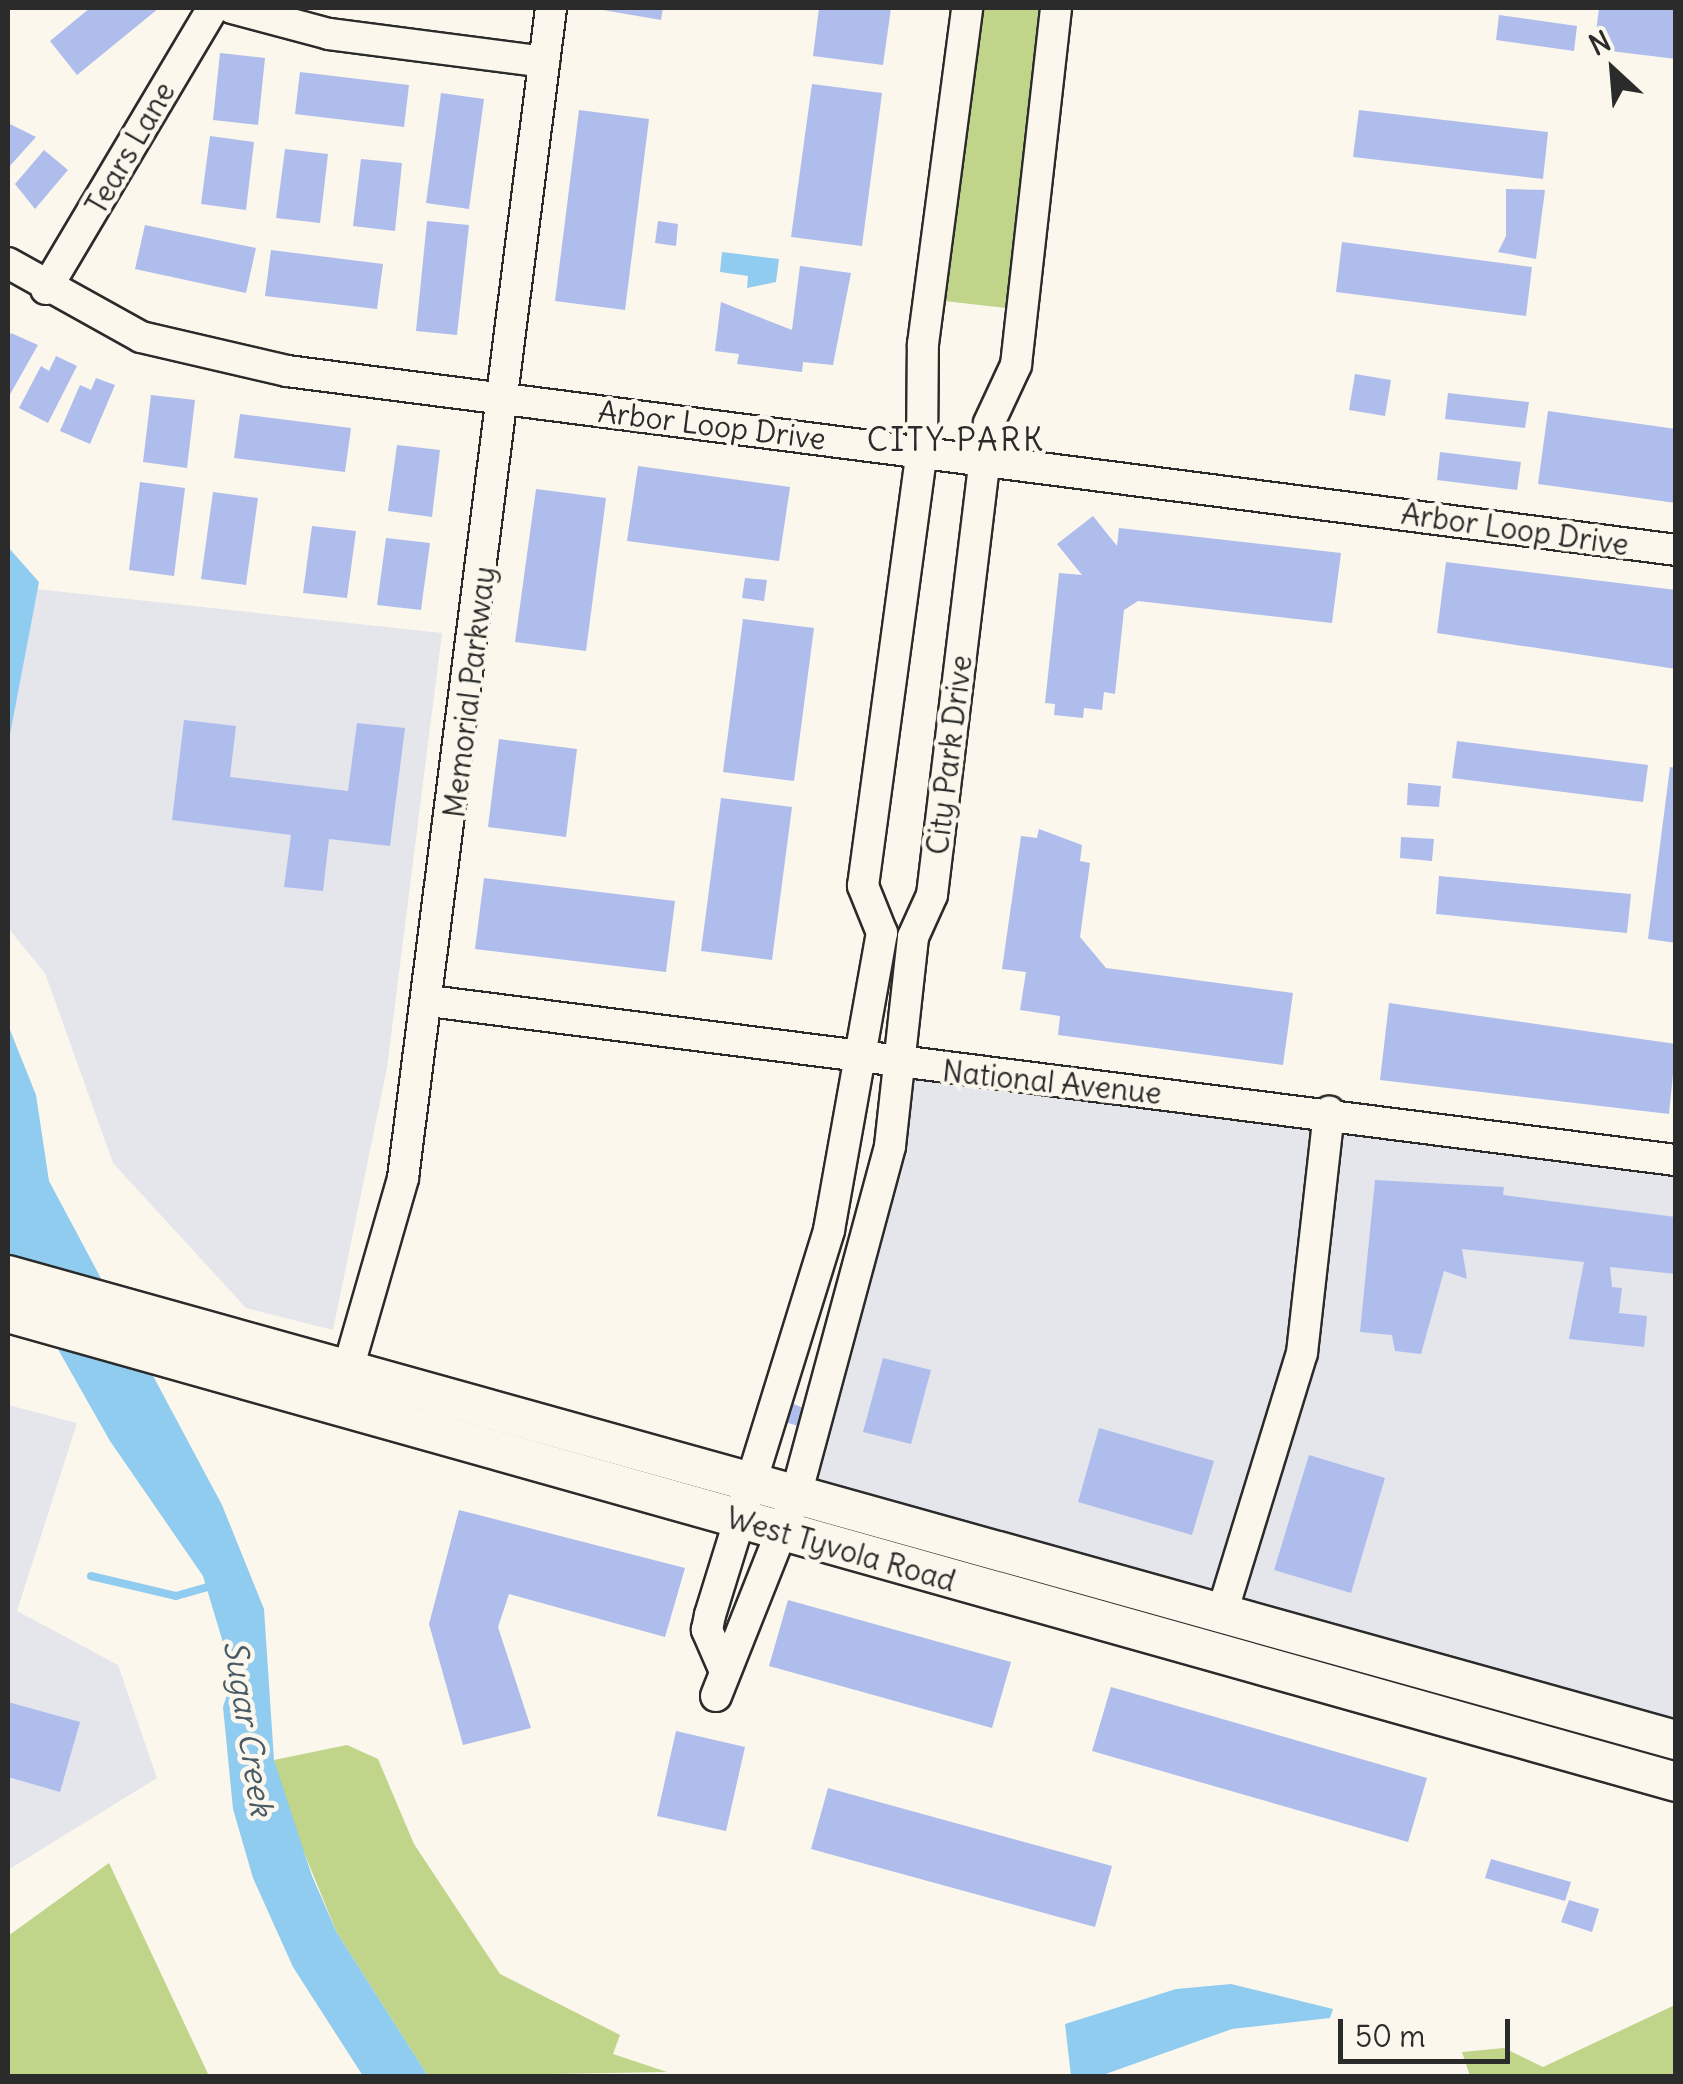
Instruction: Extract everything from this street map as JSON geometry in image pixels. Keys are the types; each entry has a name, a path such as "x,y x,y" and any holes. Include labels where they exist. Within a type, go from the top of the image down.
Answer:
{"main road":[{"name":"West Tyvola Road","path":"8,1276 1676,1740"},
{"name":"West Tyvola Road","path":"8,1313 778,1533 1676,1782"}],"street":[{"name":"Tears Lane","path":"46,289 213,8"},
{"path":"232,8 310,30 544,62"},
{"name":"Memorial Parkway","path":"348,1369 403,1178 429,1001 551,8"},
{"path":"738,1520 747,1480 829,1230 882,933 863,886 922,450 922,344 967,8"},
{"name":"City Park Drive","path":"738,1520 707,1630 720,1682 742,1646 755,1586 796,1494 865,1250 901,1065 913,937 932,895 995,398 1016,365 1056,8"},
{"name":"Arbor Loop Drive","path":"8,263 46,289 141,337 215,357 502,400 922,450 1676,550"},
{"name":"National Avenue","path":"429,1001 901,1065 1330,1112 1676,1160"},
{"path":"1221,1616 1302,1354 1330,1112"}],"shaded area":[{"path":"8,586 442,633 387,1068 333,1330 246,1308 113,1163 45,973 8,928"},
{"path":"905,1068 1675,1164 1675,1738 1214,1632 797,1508"},
{"path":"8,1405 77,1423 17,1611 118,1665 157,1778 8,1870"}],"green space":[{"path":"979,8 1042,8 1006,308 944,301"},
{"path":"347,1745 378,1759 414,1844 500,1974 620,2035 613,2054 667,2072 428,2076 337,1933 283,1801 274,1760"},
{"path":"109,1863 209,2076 8,2076 8,1936"},
{"path":"1675,2005 1675,2076 1470,2076 1462,2052 1504,2048 1543,2067"}],"water":[{"path":"722,252 779,259 776,282 747,288 748,276 720,272"},
{"path":"8,547 39,582 8,745"},
{"name":"Sugar Creek","path":"8,1025 36,1095 49,1181 222,1505 264,1609 274,1760 312,1876 337,1933 428,2076 363,2076 293,1967 253,1878 233,1809 223,1707 233,1676 203,1576 110,1441 8,1261"},
{"path":"1231,1984 1333,2009 1330,2018 1232,2029 1100,2076 1071,2076 1065,2024 1176,1989"}],"building":[{"path":"90,8 159,8 77,75 50,41"},
{"path":"591,8 663,8 661,20"},
{"path":"819,8 891,8 883,65 813,56"},
{"path":"1599,8 1676,8 1676,59 1594,49"},
{"path":"1499,15 1577,26 1574,51 1496,40"},
{"path":"220,53 265,58 258,125 213,120"},
{"path":"300,72 409,85 404,127 295,114"},
{"path":"812,84 882,93 862,246 791,237"},
{"path":"441,93 484,99 469,209 426,203"},
{"path":"579,110 649,119 625,310 555,301"},
{"path":"1359,110 1548,132 1543,179 1353,157"},
{"path":"8,123 36,137 8,168"},
{"path":"210,136 254,142 246,210 201,204"},
{"path":"285,149 328,154 320,223 276,218"},
{"path":"44,150 68,170 35,209 15,184"},
{"path":"361,159 402,163 395,231 353,226"},
{"path":"1506,189 1545,190 1536,259 1498,252 1506,236"},
{"path":"427,221 469,225 457,335 416,331"},
{"path":"658,221 678,224 676,246 655,243"},
{"path":"145,225 256,248 246,293 135,269"},
{"path":"1342,242 1532,267 1526,316 1336,292"},
{"path":"271,250 383,264 377,309 265,296"},
{"path":"800,266 851,273 833,365 803,362 802,372 737,364 739,354 715,351 721,302 792,330"},
{"path":"11,333 38,345 8,398 8,339"},
{"path":"56,356 77,366 48,423 19,408 41,366 49,371"},
{"path":"1355,374 1391,380 1385,416 1349,410"},
{"path":"96,378 115,385 90,444 60,431 80,385 91,390"},
{"path":"1448,393 1529,402 1525,428 1445,419"},
{"path":"151,395 195,400 187,468 143,462"},
{"path":"1548,411 1676,429 1676,503 1538,484"},
{"path":"240,414 351,428 345,472 234,458"},
{"path":"397,445 440,450 432,517 388,511"},
{"path":"1440,452 1521,462 1517,490 1437,480"},
{"path":"638,466 790,487 779,561 627,541"},
{"path":"140,482 185,488 174,576 129,570"},
{"path":"536,489 606,498 586,651 515,642"},
{"path":"213,492 258,498 246,585 201,579"},
{"path":"1093,516 1117,546 1119,528 1341,553 1332,623 1138,601 1124,610 1115,694 1104,692 1102,710 1084,708 1083,718 1054,715 1055,704 1045,703 1059,573 1082,575 1057,544"},
{"path":"312,526 356,531 347,598 303,593"},
{"path":"386,538 430,543 421,610 377,605"},
{"path":"1446,562 1676,590 1676,669 1437,633"},
{"path":"745,578 767,580 764,601 742,598"},
{"path":"743,619 814,628 794,781 723,772"},
{"path":"184,720 236,726 230,777 348,791 357,723 405,728 390,846 329,839 323,891 284,887 291,835 172,820"},
{"path":"499,739 577,749 566,837 488,827"},
{"path":"1457,741 1648,765 1643,802 1452,778"},
{"path":"1670,767 1676,768 1676,943 1648,939"},
{"path":"1408,783 1441,786 1439,807 1407,805"},
{"path":"721,798 792,807 772,960 701,951"},
{"path":"1039,829 1082,845 1080,861 1090,863 1080,937 1106,968 1293,993 1283,1065 1058,1035 1060,1016 1020,1010 1026,972 1002,969 1021,836 1037,838"},
{"path":"1401,837 1434,839 1432,861 1400,858"},
{"path":"1439,876 1631,894 1627,933 1436,914"},
{"path":"484,878 675,901 666,972 475,949"},
{"path":"1389,1003 1676,1044 1669,1114 1380,1080"},
{"path":"1375,1180 1504,1187 1503,1195 1676,1217 1676,1274 1610,1267 1612,1287 1622,1288 1619,1313 1647,1316 1644,1347 1569,1339 1584,1262 1462,1249 1467,1279 1444,1271 1421,1354 1395,1351 1392,1335 1360,1332"},
{"path":"883,1358 931,1370 911,1444 863,1432"},
{"path":"788,1402 804,1408 798,1426 782,1421"},
{"path":"1099,1428 1214,1461 1192,1535 1078,1502"},
{"path":"1309,1455 1385,1478 1351,1593 1274,1570"},
{"path":"459,1510 685,1568 665,1637 509,1594 498,1627 531,1728 463,1745 429,1624"},
{"path":"788,1600 1011,1662 992,1728 769,1666"},
{"path":"1111,1687 1427,1778 1408,1842 1092,1751"},
{"path":"8,1702 80,1722 60,1792 8,1777"},
{"path":"676,1731 745,1747 726,1831 657,1816"},
{"path":"828,1788 1112,1866 1095,1927 811,1849"},
{"path":"1491,1859 1571,1882 1565,1901 1485,1878"},
{"path":"1569,1900 1599,1909 1592,1932 1561,1922"}],"waterway":[{"path":"91,1576 176,1596 212,1586"}],"district":[{"name":"CITY PARK","path":"956,440"}]}
